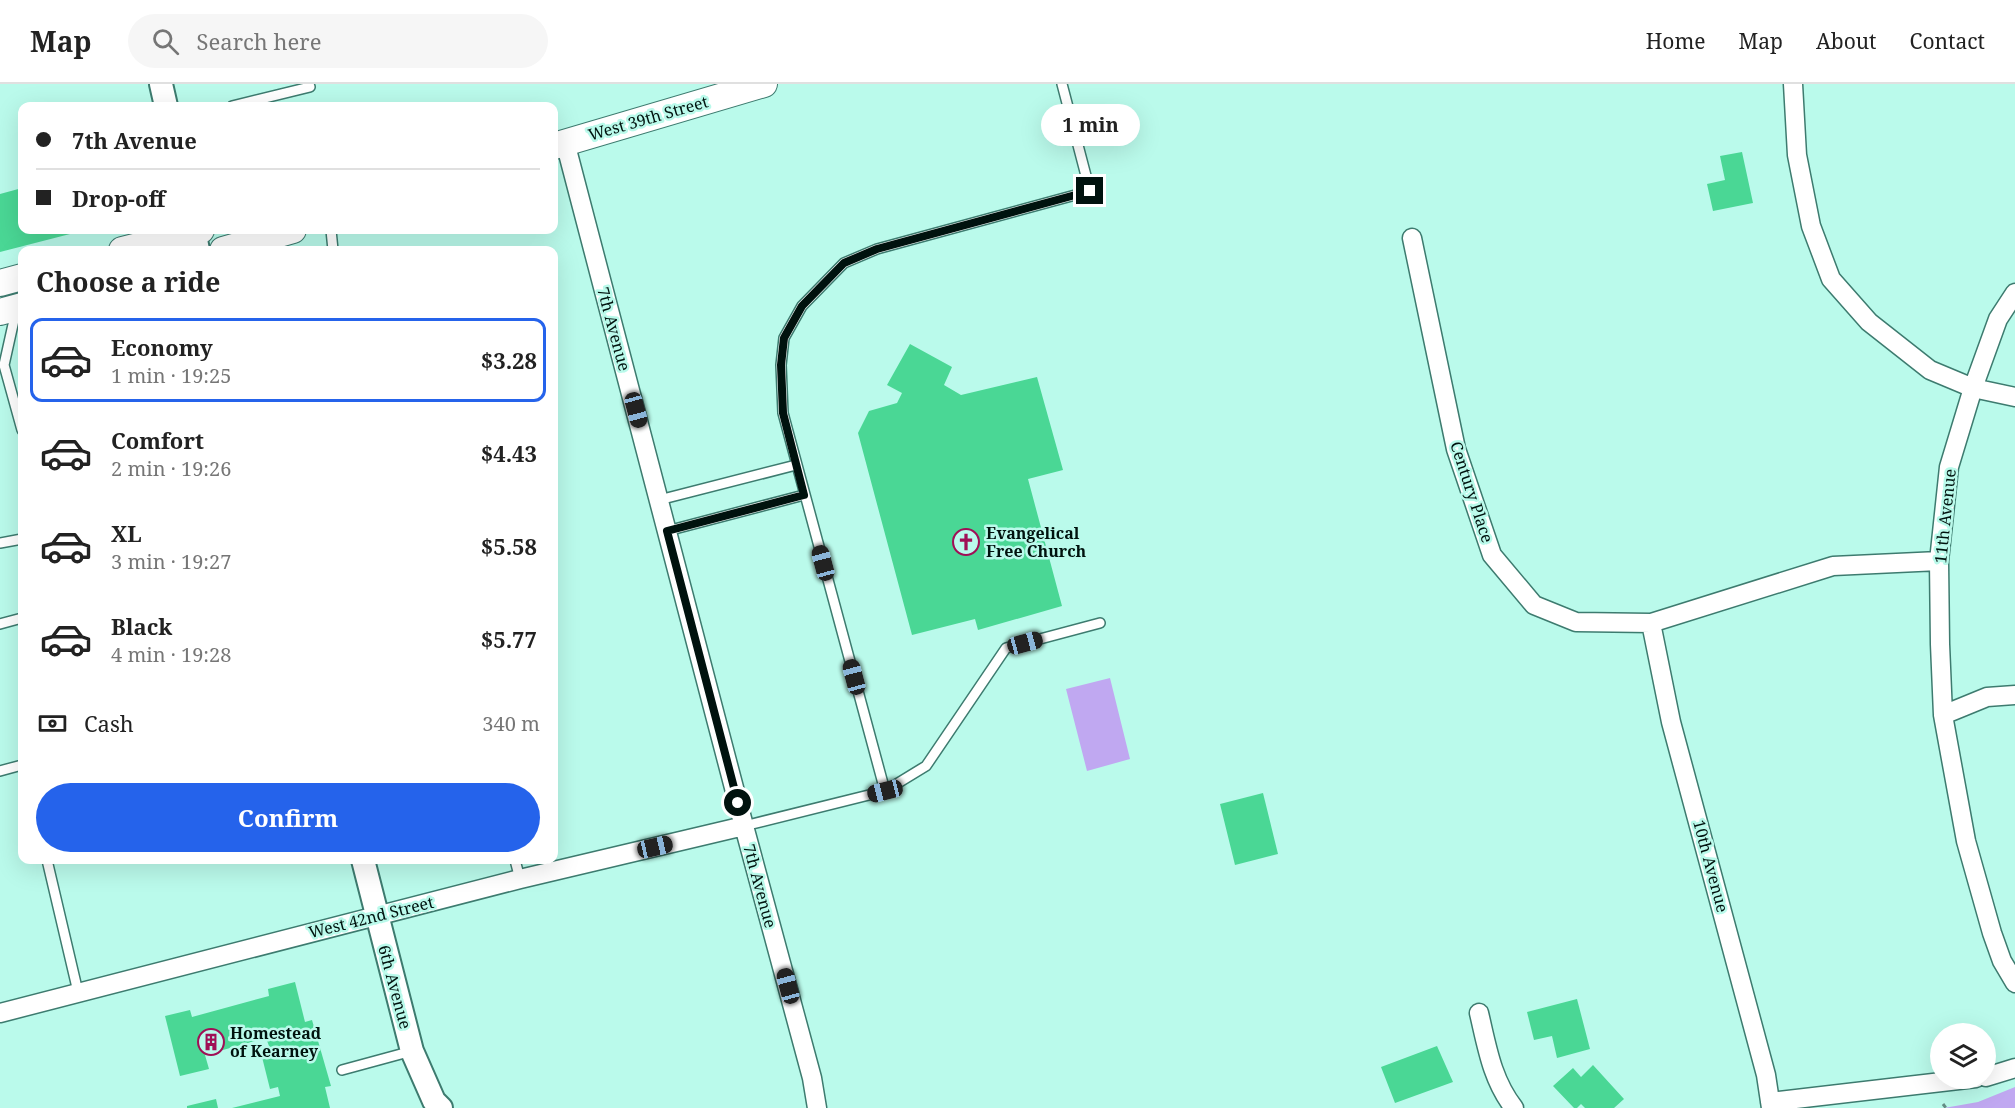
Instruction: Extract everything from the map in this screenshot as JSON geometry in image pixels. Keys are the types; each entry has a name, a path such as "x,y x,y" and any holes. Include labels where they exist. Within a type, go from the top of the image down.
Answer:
{"main road":[{"name":"West 39th Street","path":"558,144 758,85"},
{"path":"237,246 279,234"},
{"path":"142,246 197,235"},
{"path":"0,283 18,278"}],"street":[{"path":"161,84 165,102"},
{"path":"1793,84 1797,155 1811,226 1831,279 1869,322 1930,370 1973,388 2015,397"},
{"name":"7th Avenue","path":"558,147 659,500 812,1078 816,1108"},
{"name":"Century Place","path":"1412,238 1456,449 1492,555 1534,605 1576,622 1651,623 1833,566 1939,561"},
{"name":"11th Avenue","path":"2015,293 1998,319 1973,388 1949,467 1939,561 1943,715 1966,841 1992,933 2002,961 2015,983"},
{"name":"10th Avenue","path":"1651,623 1671,722 1734,948 1766,1075 1771,1105"},
{"path":"1943,715 1988,697 2015,695"},
{"name":"West 42nd Street","path":"0,1013 376,915 744,826"},
{"name":"6th Avenue","path":"364,864 412,1051 434,1101 441,1108"},
{"path":"1479,1013 1488,1056 1497,1081 1514,1108"},
{"path":"1996,1074 2015,1068"},
{"path":"1771,1105 1930,1084"}],"lane":[{"path":"248,102 310,87 309,84"},
{"path":"885,791 783,413 781,365 784,338 802,306 844,263 877,249 1090,191 1062,84"},
{"path":"12,309 14,320 4,365 5,386 18,420"},
{"path":"659,500 796,465"},
{"path":"667,531 804,495"},
{"path":"0,543 18,539"},
{"path":"0,624 18,619"},
{"path":"744,826 885,791 926,766 1006,648 1100,622"},
{"path":"0,771 18,766"},
{"path":"48,864 78,992"},
{"path":"516,864 520,879"},
{"path":"342,1070 412,1051"}],"path":[{"path":"1943,1104 1946,1108"}],"shaded area":[{"path":"1110,678 1130,759 1087,771 1066,689"},
{"path":"2015,1087 2015,1108 1944,1108 1978,1102"}],"building":[{"path":"1742,152 1753,203 1713,211 1707,184 1725,180 1720,156"},
{"path":"18,189 18,234 70,234 0,252 0,194"},
{"name":"Evangelical Free Church","path":"910,344 952,367 944,385 961,395 1037,377 1063,470 1028,479 1062,606 978,630 975,619 912,635 858,433 869,411 897,403 902,393 887,385"},
{"path":"1263,793 1278,854 1235,865 1220,804"},
{"name":"Homestead of Kearney","path":"295,982 305,1022 312,1020 331,1086 325,1087 330,1108 232,1108 280,1096 278,1087 270,1089 260,1049 269,1046 266,1038 205,1055 209,1069 180,1076 165,1016 190,1010 192,1017 269,996 268,989"},
{"path":"1577,999 1590,1049 1557,1058 1552,1036 1534,1040 1527,1012"},
{"path":"1437,1046 1453,1082 1395,1103 1381,1067"},
{"path":"1593,1065 1624,1099 1614,1108 1585,1108 1581,1104 1574,1108 1553,1086 1573,1068 1581,1077"},
{"name":"Homestead of Kearney","path":"216,1099 218,1108 187,1108 187,1106"}],"place":[{"name":"Evangelical Free Church","path":"966,542"},
{"name":"Homestead of Kearney","path":"211,1042"}],"route":[{"path":"738,803 667,531 804,495 783,413 781,365 784,338 802,306 844,263 877,249 1090,191"}]}
